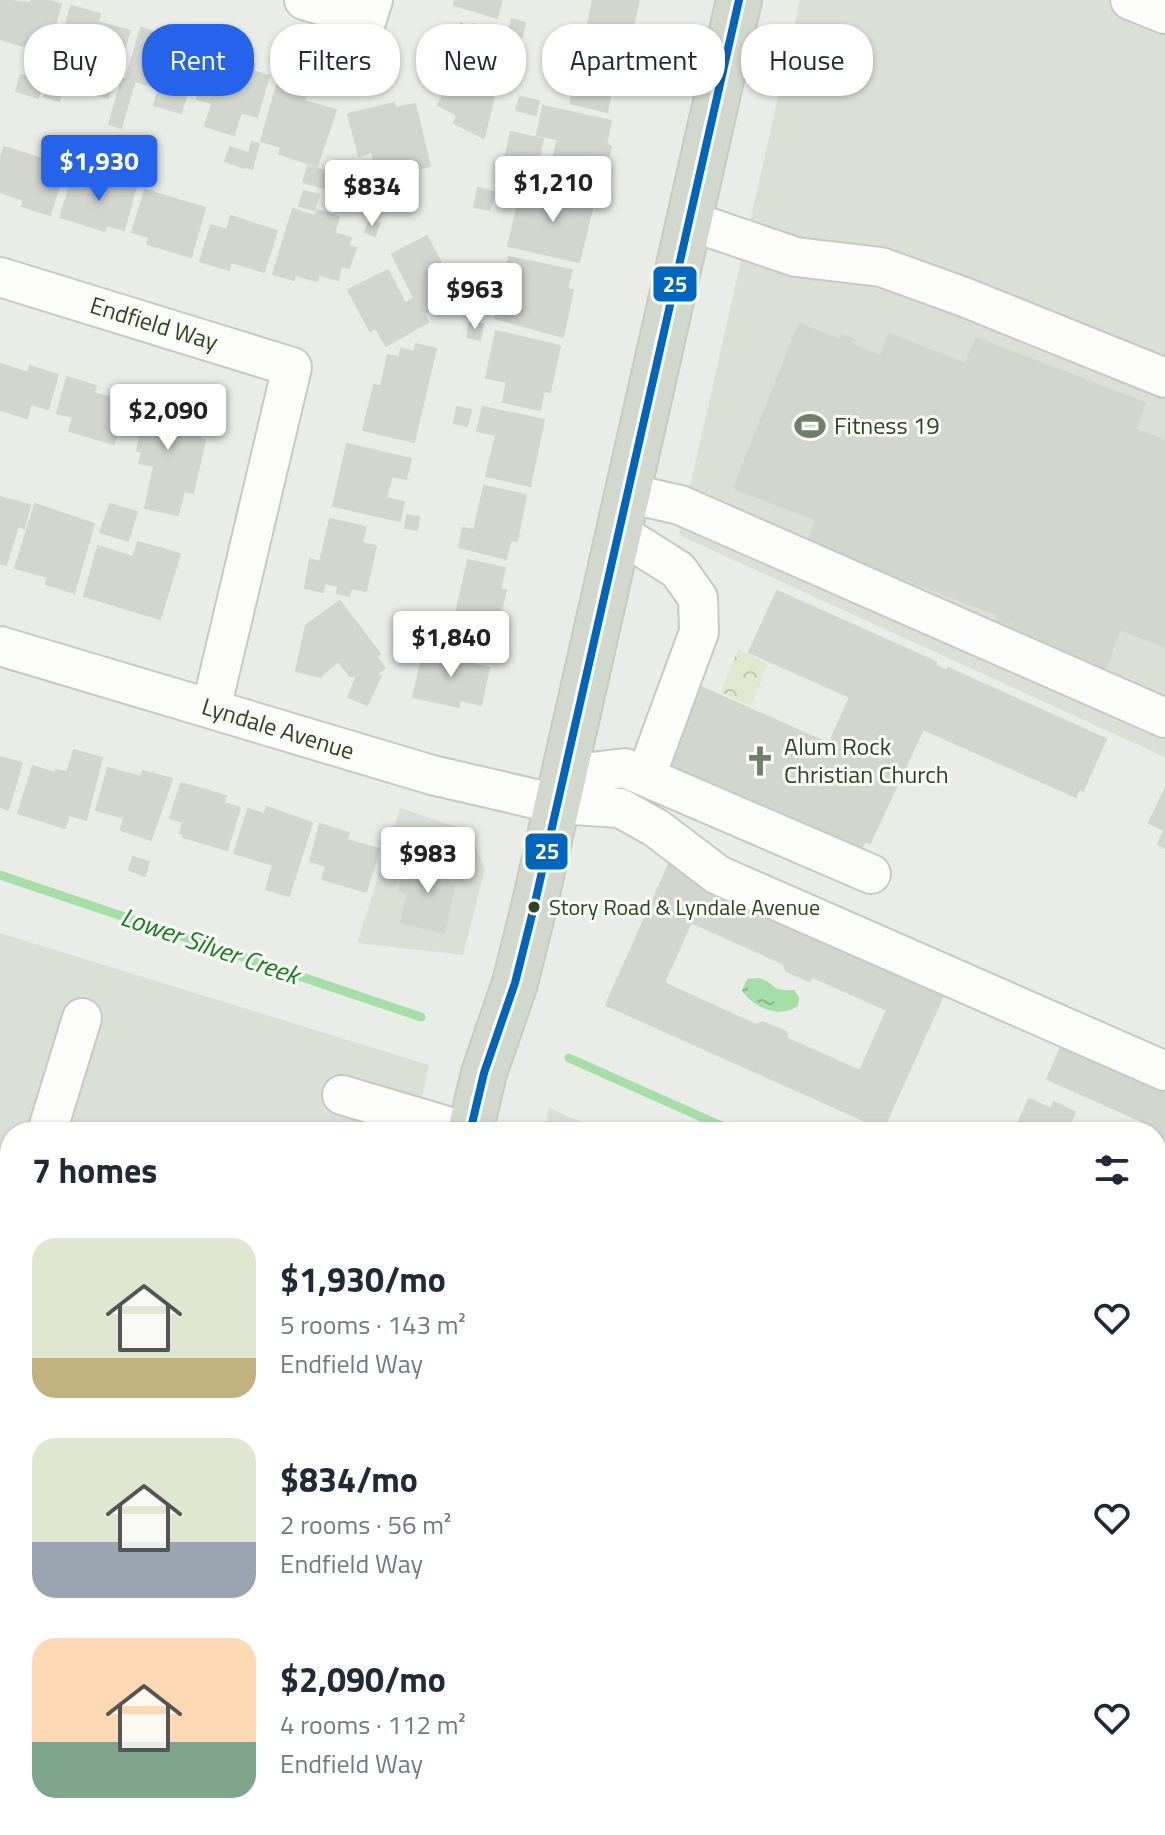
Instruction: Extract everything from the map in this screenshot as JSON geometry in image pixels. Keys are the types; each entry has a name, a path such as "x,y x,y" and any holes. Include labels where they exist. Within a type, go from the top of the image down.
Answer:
{"main road":[{"path":"471,1122 517,975 739,0"}],"street":[{"path":"304,0 367,19 373,0"},
{"path":"1130,0 1165,14"},
{"path":"690,221 796,257 881,267 1165,378"},
{"name":"Endfield Way","path":"0,277 292,367 211,709"},
{"path":"623,513 680,505 1165,718"},
{"path":"623,513 678,570 698,598 699,632 646,776"},
{"name":"Lyndale Avenue","path":"0,646 432,775 557,804 620,808 656,828 718,875 1165,1071"},
{"path":"557,804 591,772 625,768 871,874"},
{"path":"50,1122 82,1018"},
{"path":"342,1095 434,1122"}],"shaded area":[{"path":"800,0 1165,0 1165,757 679,535 778,96 873,96 873,24 795,24"},
{"path":"400,808 469,831 485,869 463,955 357,943"},
{"path":"0,933 429,1065 417,1122 0,1122"},
{"path":"549,1108 582,1122 546,1122"}],"green space":[{"path":"738,649 768,664 751,706 721,692"}],"water":[{"path":"758,978 781,990 794,990 799,997 798,1006 783,1012 760,1007 742,991 747,979"}],"building":[{"path":"0,0 31,3 32,0 46,0 61,4 55,24 24,24 24,46 0,39"},
{"path":"455,0 502,0 497,18 454,5"},
{"path":"593,0 639,0 633,24 588,24"},
{"path":"71,6 100,14 98,22 105,24 66,24"},
{"path":"512,19 525,23 525,24 511,24"},
{"path":"141,28 142,83 126,78"},
{"path":"254,71 269,76 257,117 241,112 234,135 205,126 214,96 254,96"},
{"path":"21,75 24,76 24,94 16,91"},
{"path":"126,80 134,83 121,128 109,124 117,96 126,96"},
{"path":"44,96 60,96 59,101"},
{"path":"157,96 186,96 181,113 154,105"},
{"path":"198,96 212,96 211,103 197,99"},
{"path":"274,96 305,96 304,101 336,110 317,166 279,154 281,147 261,141"},
{"path":"442,96 494,96 484,138 454,123 457,115 438,105"},
{"path":"572,96 610,96 607,112 570,103"},
{"path":"520,97 539,101 536,115 516,110"},
{"path":"394,103 395,108 415,104 430,166 378,178 372,152 359,156 348,114"},
{"path":"543,106 611,121 606,145 611,146 609,157 604,156 597,187 550,177 557,141 561,140 537,135"},
{"path":"511,132 543,139 535,175 503,167"},
{"path":"252,142 259,144 252,169 245,167"},
{"path":"4,147 49,161 45,175 61,180 50,215 22,206 24,200 0,192 0,161"},
{"path":"230,147 248,153 244,168 225,161"},
{"path":"308,166 328,172 324,188 303,182"},
{"path":"91,174 136,187 124,230 106,225 105,231 60,217 71,182 87,187"},
{"path":"332,176 344,180 340,194 328,191"},
{"path":"551,187 595,197 579,262 508,246 520,195 548,202"},
{"path":"478,188 494,192 490,210 474,207"},
{"path":"145,190 205,208 191,257 147,244 149,237 132,232"},
{"path":"304,191 319,195 314,210 299,206"},
{"path":"293,209 315,216 317,210 339,217 334,233 351,238 348,246 356,248 349,268 341,266 338,280 319,275 317,281 295,275 294,280 273,274"},
{"path":"231,216 277,231 264,272 231,262 229,270 200,261 211,225 227,230"},
{"path":"370,220 379,224 375,236 365,232"},
{"path":"427,236 458,296 424,313 428,322 386,346 376,328 370,331 348,290 388,270 405,303 414,298 392,254"},
{"path":"509,257 572,270 567,289 573,290 563,337 495,318"},
{"path":"470,322 483,324 480,340 467,337"},
{"path":"799,324 840,340 842,335 855,340 853,345 880,356 816,520 734,488"},
{"path":"496,331 560,346 550,392 544,391 540,410 503,402 507,382 486,378"},
{"path":"889,334 966,364 976,338 1145,403 1135,429 1165,441 1165,647 1120,629 1104,671 1009,634 1014,621 1011,620 1008,629 995,624 998,615 808,541"},
{"path":"416,344 436,349 414,442 363,430 374,385 381,386 388,355 399,357 401,349 414,352"},
{"path":"0,364 28,373 30,366 58,375 48,409 31,404 27,418 0,410"},
{"path":"67,377 96,386 94,393 126,402 114,444 69,431 73,417 57,413"},
{"path":"137,398 170,405 169,411 204,419 200,439 205,440 193,493 184,491 178,515 145,508 154,466 139,463 142,452 137,451 140,437 129,434"},
{"path":"457,407 471,410 467,426 454,423"},
{"path":"483,407 544,420 530,486 486,476 496,435 477,431"},
{"path":"347,444 411,459 406,479 392,476 386,498 404,502 400,521 333,506"},
{"path":"484,486 526,495 517,541 511,540 506,559 459,547 463,528 474,530"},
{"path":"0,497 30,505 24,528 18,526 6,565 0,563"},
{"path":"35,504 94,524 74,593 46,584 48,577 15,568"},
{"path":"110,504 137,512 128,541 100,532"},
{"path":"407,515 419,517 417,530 405,528"},
{"path":"330,519 366,527 362,543 376,546 366,591 351,588 349,596 337,593 338,586 325,583 323,592 305,588 310,559 320,562"},
{"path":"138,542 180,554 160,619 84,596 98,546 133,557"},
{"path":"468,560 505,568 500,589 506,590 495,635 453,626"},
{"path":"777,591 936,662 935,665 947,671 948,668 1106,739 1083,791 1079,789 1076,797 923,729 870,843 865,841 857,858 663,771 701,687 829,744 850,697 749,652"},
{"path":"340,601 380,654 377,657 385,668 376,674 381,676 367,705 348,697 357,676 350,676 338,661 320,677 296,671 306,625"},
{"path":"444,647 467,652 464,662 489,668 481,705 460,700 459,707 413,697 423,654 441,658"},
{"path":"74,750 102,758 86,820 69,815 65,828 18,813 33,766 55,773 56,770 67,772"},
{"path":"0,757 22,763 8,810 0,807"},
{"path":"108,768 141,777 143,771 172,779 151,840 121,830 124,818 96,810"},
{"path":"181,783 226,796 224,803 240,808 227,850 183,837 180,833 183,822 170,818"},
{"path":"1165,789 1165,848 1158,844 1164,830 1149,823"},
{"path":"267,807 312,823 289,896 266,889 273,865 234,853 248,809 264,814"},
{"path":"320,824 349,833 347,840 379,849 366,892 322,879 326,866 310,861"},
{"path":"133,857 149,862 145,876 129,870"},
{"path":"415,857 452,865 448,885 454,887 444,932 401,923 408,893 399,891 402,878 411,880"},
{"path":"669,864 946,989 886,1122 867,1122 606,1005","holes":["691,922 784,964 786,971 809,981 813,977 887,1010 860,1071 788,1039 786,1032 763,1022 756,1025 664,983"]},
{"path":"1064,1040 1165,1085 1165,1122 1144,1122 1047,1079"},
{"path":"1029,1099 1051,1109 1054,1102 1075,1112 1070,1122 1019,1122"}],"waterway":[{"name":"Lower Silver Creek","path":"0,875 421,1017"},
{"name":"Lower Silver Creek","path":"569,1058 713,1122"}],"transit line":[{"name":"25","path":"472,1122 484,1073 515,983 534,907 739,0"}],"place":[{"name":"Fitness 19","path":"810,426"},
{"name":"Alum Rock Christian Church","path":"760,761"},
{"name":"Story Road & Lyndale Avenue","path":"534,907"}]}
